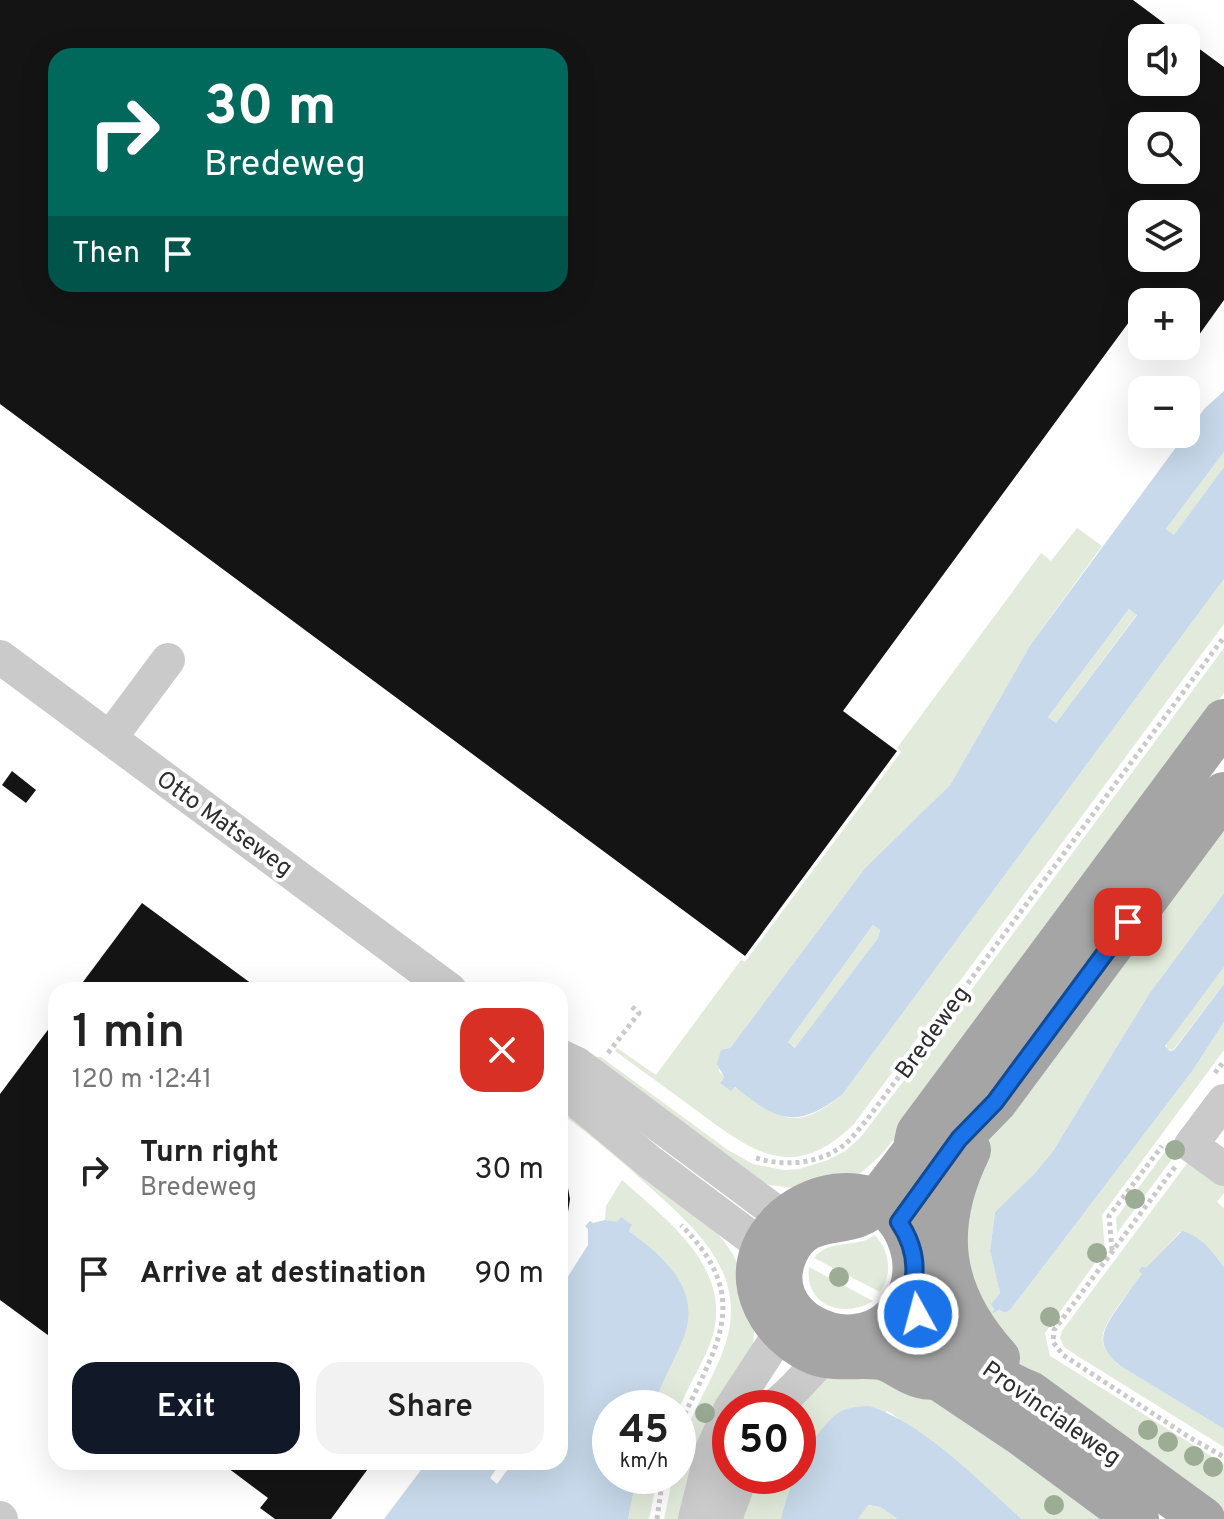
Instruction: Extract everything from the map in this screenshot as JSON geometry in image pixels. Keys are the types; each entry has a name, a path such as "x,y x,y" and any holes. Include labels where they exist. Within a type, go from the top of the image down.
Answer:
{"main road":[{"name":"Bredeweg","path":"877,1207 902,1142 918,1133 1224,721"},
{"path":"877,1207 959,1139 995,1102 1224,794"},
{"path":"995,1102 956,1181 947,1216 946,1252 952,1288 966,1318 983,1342 1030,1393"},
{"path":"820,1198 877,1207 907,1235 915,1261 912,1290 841,1336 766,1309 759,1274 801,1206 820,1198"},
{"name":"Provincialeweg","path":"841,1336 929,1324 1009,1386 1030,1393 1203,1519"},
{"name":"Provincialeweg","path":"841,1336 927,1359 938,1378 1013,1428 1137,1519"}],"street":[{"name":"Otto Matseweg","path":"0,657 439,982"},
{"path":"110,738 168,660"},
{"path":"576,1065 777,1243"},
{"path":"1215,1093 1177,1144 1224,1169"},
{"path":"777,1390 778,1385 841,1336"},
{"path":"760,1390 841,1336"},
{"path":"695,1519 712,1450"},
{"path":"725,1519 734,1494"}],"path":[{"name":"Bredeweg","path":"752,1156 781,1164 798,1163 844,1145 886,1094 1224,637"},
{"path":"576,1065 639,1013 631,1006"},
{"path":"1215,1093 1224,1061"},
{"path":"576,1065 619,1062"},
{"path":"1112,1251 1109,1216 1177,1144"},
{"path":"1177,1144 1112,1251 1054,1330 1054,1346 1063,1355 1224,1457"},
{"path":"672,1216 697,1241 711,1261 719,1282 722,1306 719,1341 696,1390"},
{"path":"657,1519 660,1494"}],"green space":[{"path":"1224,452 1224,467 1174,536 1166,529"},
{"path":"1077,528 1102,546 1031,644 950,785 865,868 726,1050 719,1071 724,1077 720,1082 790,1118 804,1117 821,1110 842,1095 1224,579 1224,624 854,1124 832,1142 811,1153 792,1157 755,1149 716,1125 615,1051 617,1048 656,1075 741,960 745,962 901,752 897,748 1041,553 1051,561"},
{"path":"1130,608 1137,614 1056,723 1048,717"},
{"path":"1224,648 1224,693 912,1118 879,1157 856,1177 802,1189 770,1185 754,1179 594,1057 601,1057 728,1150 753,1164 784,1170 799,1169 845,1151 860,1138 918,1062"},
{"path":"1224,816 1224,893 1149,994 1053,1151 995,1212 990,1251 1000,1293 994,1301 993,1314 998,1310 1005,1313 1193,1070 1224,1022 1224,1050 1102,1215 1105,1249 1045,1333 1050,1356 1224,1464 1224,1515 1131,1450 1021,1365 1006,1351 963,1280 973,1172 990,1144 987,1141"},
{"path":"873,925 880,930 878,938 796,1048 788,1042"},
{"path":"1224,967 1224,984 1173,1050 1167,1049 1166,1043"},
{"path":"568,1106 716,1232 735,1257 748,1287 754,1319 752,1350 736,1390 712,1390 712,1449 696,1489 696,1410 723,1351 730,1325 730,1302 726,1280 717,1260 672,1208 568,1119"},
{"path":"1170,1145 1178,1151 1117,1233 1116,1218"},
{"path":"1191,1158 1224,1182 1224,1193 1217,1202 1224,1208 1224,1267 1199,1240 1180,1232 1146,1269 1143,1266 1142,1274 1108,1321 1103,1343 1119,1365 1224,1429 1224,1447 1079,1357 1064,1347 1060,1338 1062,1331"},
{"path":"622,1180 678,1231 706,1271 714,1293 716,1318 710,1344 688,1390 655,1390 647,1245 629,1231 632,1226 605,1220 606,1206"},
{"path":"875,1235 884,1248 888,1263 887,1277 880,1292 814,1258 827,1248 859,1242"},
{"path":"809,1267 873,1301 850,1309 828,1305 819,1300 813,1291"},
{"path":"836,1372 895,1373 1107,1519 1022,1519 942,1450 888,1411 816,1444 816,1390 808,1390"},
{"path":"633,1494 654,1494 649,1519 628,1519"},
{"path":"669,1494 694,1494 684,1519 664,1519"},
{"path":"751,1494 790,1494 781,1519 742,1519"},
{"path":"867,1505 880,1507 898,1519 858,1519"}],"water":[{"path":"1224,391 1224,452 1166,529 1174,535 1224,467 1224,579 842,1095 812,1113 787,1117 763,1108 735,1087 731,1091 720,1083 724,1077 717,1064 721,1050 730,1048 865,868 950,785 1031,644 1176,448 1200,448 1200,415","holes":["1129,609 1137,615 1056,723 1048,717","873,925 880,930 878,938 795,1048 788,1042"]},
{"path":"1224,893 1224,967 1165,1046 1170,1051 1174,1050 1224,984 1224,1022 1193,1070 1011,1309 992,1314 994,1309 991,1304 1000,1293 990,1251 995,1212 1053,1151 1149,994"},
{"path":"621,1217 632,1225 629,1231 655,1252 677,1276 688,1305 683,1339 659,1390 592,1390 592,1494 633,1494 628,1519 384,1519 421,1470 496,1470 490,1478 497,1484 507,1470 568,1470 568,1276 588,1245 588,1229 585,1226 590,1221 617,1222"},
{"path":"1182,1231 1201,1241 1224,1267 1224,1429 1122,1367 1104,1345 1108,1323 1142,1274 1139,1271 1142,1266 1146,1268"},
{"path":"869,1406 910,1425 969,1471 1022,1519 898,1519 880,1507 868,1505 858,1519 781,1519 788,1494 816,1494 816,1438 833,1417 850,1408"}],"building":[{"path":"0,0 1133,0 1165,24 1128,24 1128,96 1200,96 1200,49 1224,67 1224,300 1200,333 1200,288 1128,288 1128,323 843,711 897,751 745,956 0,404"},
{"path":"12,771 36,790 26,803 2,785"},
{"path":"142,903 249,982 83,982"},
{"path":"48,1030 48,1335 0,1300 0,1094"},
{"path":"231,1470 367,1470 331,1519 275,1519 260,1508 268,1498"}],"route":[{"path":"918,1314 907,1301 912,1290 915,1261 907,1235 899,1222 959,1139 995,1102 1128,922"}]}
